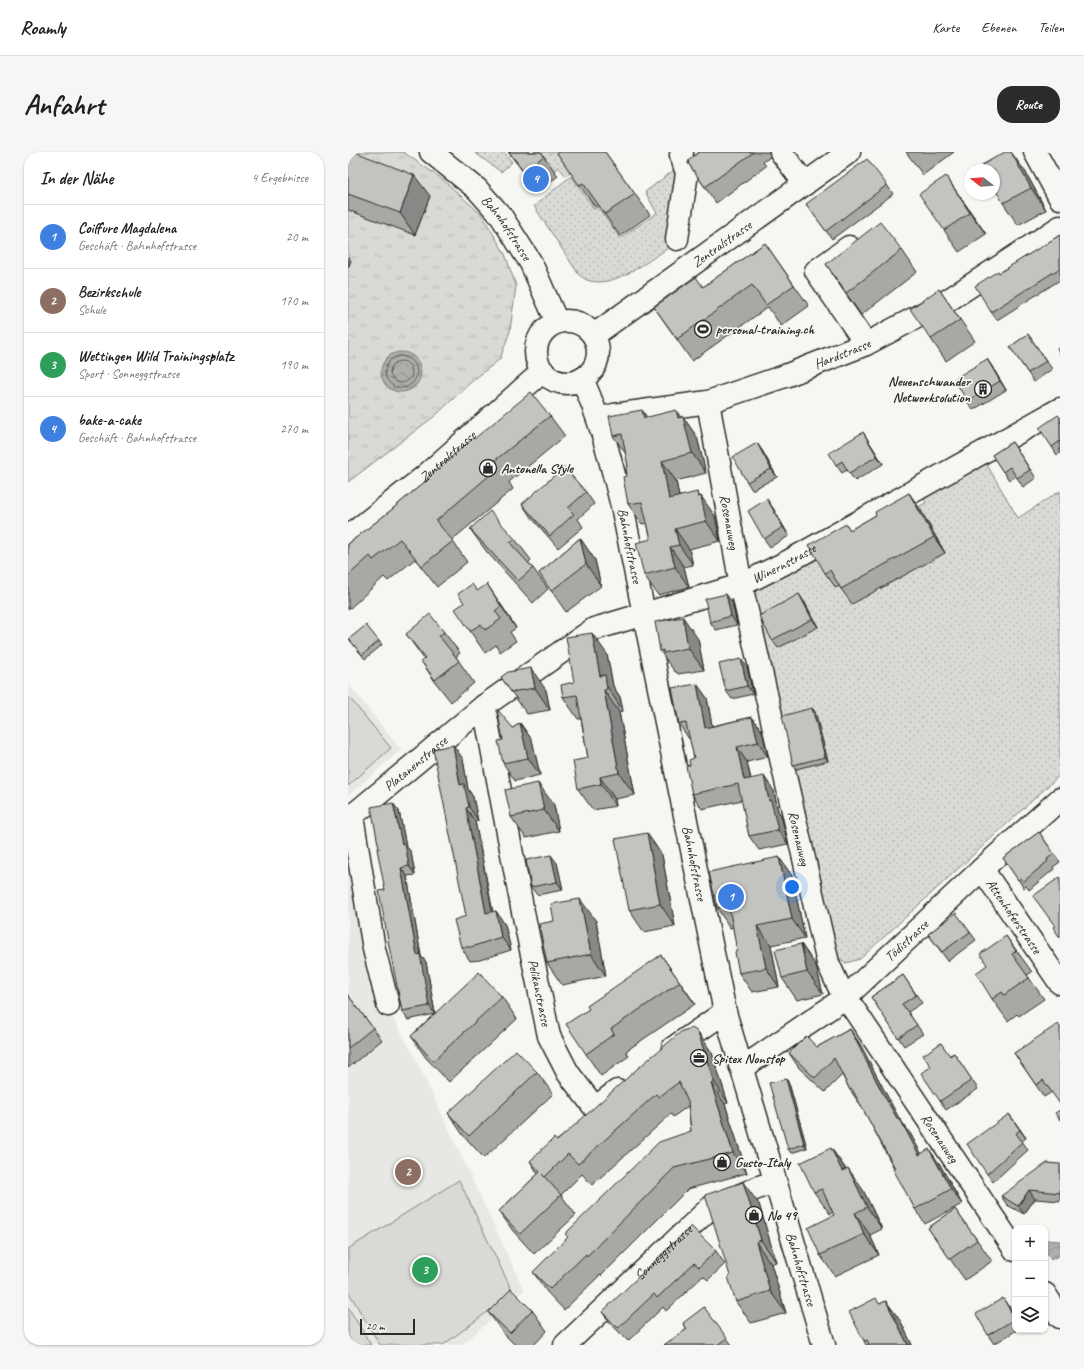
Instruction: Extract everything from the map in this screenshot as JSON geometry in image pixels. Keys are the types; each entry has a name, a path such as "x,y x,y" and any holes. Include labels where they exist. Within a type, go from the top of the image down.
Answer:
{"street":[{"name":"Bahnhofstrasse","path":"431,152 477,189 501,216 531,263 557,322"},
{"path":"677,239 687,173 681,155 682,152"},
{"path":"781,152 804,184"},
{"name":"Zentralstrasse","path":"594,335 849,152"},
{"path":"1035,152 1060,198"},
{"name":"Hardstrasse","path":"598,419 614,414 708,402 785,376 866,344 947,301 1060,226"},
{"path":"866,344 816,271 867,235"},
{"path":"565,320 573,321 588,328 594,335 598,344 596,364 590,373 582,379 565,383 557,381 543,371 536,356 536,348 543,332 549,326 565,320"},
{"name":"Zentralstrasse","path":"348,537 425,476 543,371"},
{"name":"Bahnhofstrasse","path":"582,379 598,419 609,454 622,506 725,1012 823,1345"},
{"name":"Rosenauweg","path":"708,402 741,585 828,963 839,987 1012,1246"},
{"name":"Winernstrasse","path":"644,614 741,585 789,561 1060,408"},
{"name":"Platanenstrasse","path":"388,1005 374,949 352,816 484,706 594,629 644,614"},
{"name":"Pelikanstrasse","path":"484,706 522,907 549,1036 589,1116 630,1080"},
{"name":"Tödistrasse","path":"740,1065 751,1062 846,997 982,869 1060,799"},
{"name":"Attenhoferstrasse","path":"982,869 1060,983"},
{"path":"659,1058 725,1012"},
{"name":"Sonneggstrasse","path":"565,1345 710,1208 762,1186 775,1183"},
{"path":"1047,1297 1060,1317"}],"shaded area":[{"path":"348,683 401,750 348,796"},
{"path":"348,823 370,978 413,1053 524,1290 462,1345 348,1344"}],"green space":[{"path":"348,152 403,152 441,178 482,215 505,254 516,286 510,331 500,359 471,382 436,415 348,482"},
{"path":"474,152 504,152 512,162 501,172"},
{"path":"525,152 599,152 566,176 558,167 535,186"},
{"path":"678,167 672,230 667,249 630,272 610,280 600,282 590,281 579,275 534,206 571,176 594,209 598,207 620,238 657,213 645,192"},
{"path":"983,458 1018,518 1060,491 1060,775 860,959 846,963 834,955 746,588 926,503 922,495"},
{"path":"348,696 391,748 348,786"},
{"path":"459,1180 513,1293 443,1345 380,1345 348,1291 348,1249"},
{"path":"348,1307 371,1345 353,1345 348,1336"}],"water":[{"path":"397,352 405,352 412,355 418,361 421,372 418,383 412,389 405,392 397,392 390,389 384,383 381,376 381,368 384,361 390,355"},
{"path":"1048,1240 1060,1241 1060,1255 1051,1260 1048,1255"}],"building":[{"path":"348,152 355,152 414,175 400,213 348,194"},
{"path":"509,152 541,152 544,156 524,171"},
{"path":"605,152 635,194 605,214 583,183 579,185 557,153"},
{"path":"699,152 754,152 705,187 688,163 689,160"},
{"path":"1005,152 1011,152 1031,188 1003,203 1000,198 1000,164 984,164"},
{"path":"867,159 887,185 826,231 806,204"},
{"path":"946,176 970,213 944,230 919,194"},
{"path":"880,222 902,250 846,293 826,264"},
{"path":"1060,235 1060,268 991,312 975,286 998,271 999,273"},
{"path":"765,243 794,285 766,305 752,285 677,339 654,307 696,277 703,287"},
{"path":"939,289 960,320 931,339 910,309"},
{"path":"1028,334 1046,361 1028,373 1010,347"},
{"path":"1060,347 1060,354 1057,349"},
{"path":"987,359 1000,381 967,401 954,379"},
{"path":"531,392 550,416 493,462 498,468 436,521 453,541 422,566 400,539 373,560 370,556 348,576 348,544 428,479 427,478 473,438 474,439"},
{"path":"642,410 644,418 676,410 678,418 683,417 692,453 662,461 669,499 697,492 698,497 701,496 706,521 675,529 679,545 670,547 675,567 644,575 636,543 651,539 642,502 628,504 623,477 627,476 626,468 628,467 622,434 613,436 609,416"},
{"path":"1058,415 1060,417 1060,441 1052,447 1039,428"},
{"path":"863,432 877,456 849,473 842,461 836,465 829,453"},
{"path":"1012,442 1030,470 1017,478 1010,467 1003,472 992,455"},
{"path":"757,443 771,469 747,482 733,457"},
{"path":"564,467 586,492 568,508 574,514 550,536 522,504"},
{"path":"909,493 934,537 841,589 830,570 825,573 809,545 846,524 850,530 876,515 875,512"},
{"path":"767,499 783,527 764,539 748,511"},
{"path":"490,511 515,539 510,543 533,568 518,581 470,529"},
{"path":"580,538 586,564 551,591 539,573"},
{"path":"472,584 477,591 487,584 501,606 495,611 501,619 485,630 481,624 470,631 455,609 464,603 458,594"},
{"path":"726,594 731,616 710,622 705,599"},
{"path":"799,594 812,619 772,640 759,616"},
{"path":"430,614 444,632 439,636 459,661 435,680 421,661 425,658 406,634"},
{"path":"683,617 688,648 663,653 663,650 660,651 655,622"},
{"path":"366,625 379,641 362,655 349,639"},
{"path":"592,633 600,676 605,675 607,689 604,690 619,773 600,777 601,784 578,789 573,761 588,758 577,695 563,697 561,685 574,682 566,637"},
{"path":"741,659 747,686 726,691 719,664"},
{"path":"531,668 535,688 511,692 501,677 508,672"},
{"path":"697,684 705,728 752,717 758,742 737,747 744,780 764,776 769,801 771,801 778,830 749,836 738,784 692,794 686,766 690,765 689,760 694,758 686,723 679,724 672,688"},
{"path":"812,708 825,757 793,765 782,716"},
{"path":"497,709 513,728 520,723 528,758 503,763 498,741 503,740"},
{"path":"453,745 460,785 464,784 469,807 466,808 486,913 496,911 501,937 471,947 461,947 454,920 466,916 433,749"},
{"path":"538,783 544,810 511,817 505,790"},
{"path":"393,803 402,844 405,844 409,866 401,868 417,955 420,954 429,1006 402,1011 379,891 385,890 371,807"},
{"path":"1039,832 1054,854 1023,882 1021,878 1018,880 1003,858"},
{"path":"647,833 660,904 629,910 615,839"},
{"path":"551,855 557,882 531,887 526,860"},
{"path":"779,857 792,919 757,926 766,968 739,973 735,952 737,951 729,906 717,908 709,872"},
{"path":"1060,877 1060,938 1053,927 1055,926 1033,896"},
{"path":"580,899 591,954 547,963 539,924 554,921 551,904"},
{"path":"956,913 970,932 942,952 928,934"},
{"path":"1006,936 1016,951 1012,954 1029,978 1004,995 1002,992 992,999 976,973 987,965 980,954"},
{"path":"801,944 807,972 782,978 775,950"},
{"path":"661,955 680,982 611,1029 614,1034 586,1054 566,1024 589,1009 587,1006"},
{"path":"479,972 502,997 433,1061 411,1036"},
{"path":"903,975 916,995 902,1004 917,1025 898,1038 871,997"},
{"path":"348,995 373,1028 348,1048"},
{"path":"1058,1024 1060,1027 1060,1104 1043,1080 1036,1085 1014,1053"},
{"path":"692,1028 698,1032 714,1082 711,1083 733,1153 674,1168 587,1256 586,1254 550,1289 533,1272 568,1237 565,1234 659,1142 691,1131 688,1102 679,1082 659,1097 656,1094 578,1164 568,1154 545,1177 542,1174 561,1195 520,1234 499,1211 540,1172 530,1161 554,1138 557,1141 637,1069 682,1031"},
{"path":"850,1029 882,1092 898,1120 900,1119 919,1155 929,1149 951,1189 915,1209 893,1169 895,1168 852,1089 850,1090 834,1058 815,1078 789,1053 806,1036 817,1047"},
{"path":"941,1043 950,1056 954,1053 972,1080 940,1101 921,1073 931,1067 923,1055"},
{"path":"516,1050 537,1072 469,1136 448,1113"},
{"path":"786,1079 804,1144 788,1149 769,1083"},
{"path":"1060,1110 1060,1120 1055,1113"},
{"path":"1009,1114 1020,1130 1016,1133 1022,1142 987,1174 967,1144"},
{"path":"831,1148 842,1171 848,1168 867,1207 855,1213 864,1234 820,1255 808,1228 834,1215 822,1189 814,1192 800,1163"},
{"path":"1047,1163 1060,1164 1060,1193 1029,1190 1018,1206 1001,1196"},
{"path":"743,1182 761,1240 756,1242 770,1291 736,1302 728,1277 730,1276 705,1195"},
{"path":"955,1209 977,1240 950,1259 928,1228"},
{"path":"691,1226 716,1251 699,1267 694,1263 657,1298 654,1294 618,1328 602,1312"},
{"path":"511,1289 532,1310 510,1333 488,1312"},
{"path":"876,1298 879,1304 886,1301 908,1345 870,1345 867,1340 864,1341 849,1312"},
{"path":"1003,1298 1012,1314 1012,1321 988,1335 976,1314"},
{"path":"704,1307 727,1338 717,1345 664,1345 687,1329 683,1323"}],"place":[{"name":"bake-a-cake","path":"536,179"},
{"name":"personal-training.ch","path":"703,329"},
{"name":"Neuenschwander Networksolution","path":"983,389"},
{"name":"Antonella Style","path":"488,468"},
{"name":"Coiffure Magdalena","path":"731,897"},
{"name":"Spitex Nonstop","path":"699,1058"},
{"name":"Gusto-Italy","path":"722,1162"},
{"name":"Bezirkschule","path":"408,1172"},
{"name":"No 49","path":"754,1215"},
{"name":"Wettingen Wild Trainingsplatz","path":"425,1270"}]}
